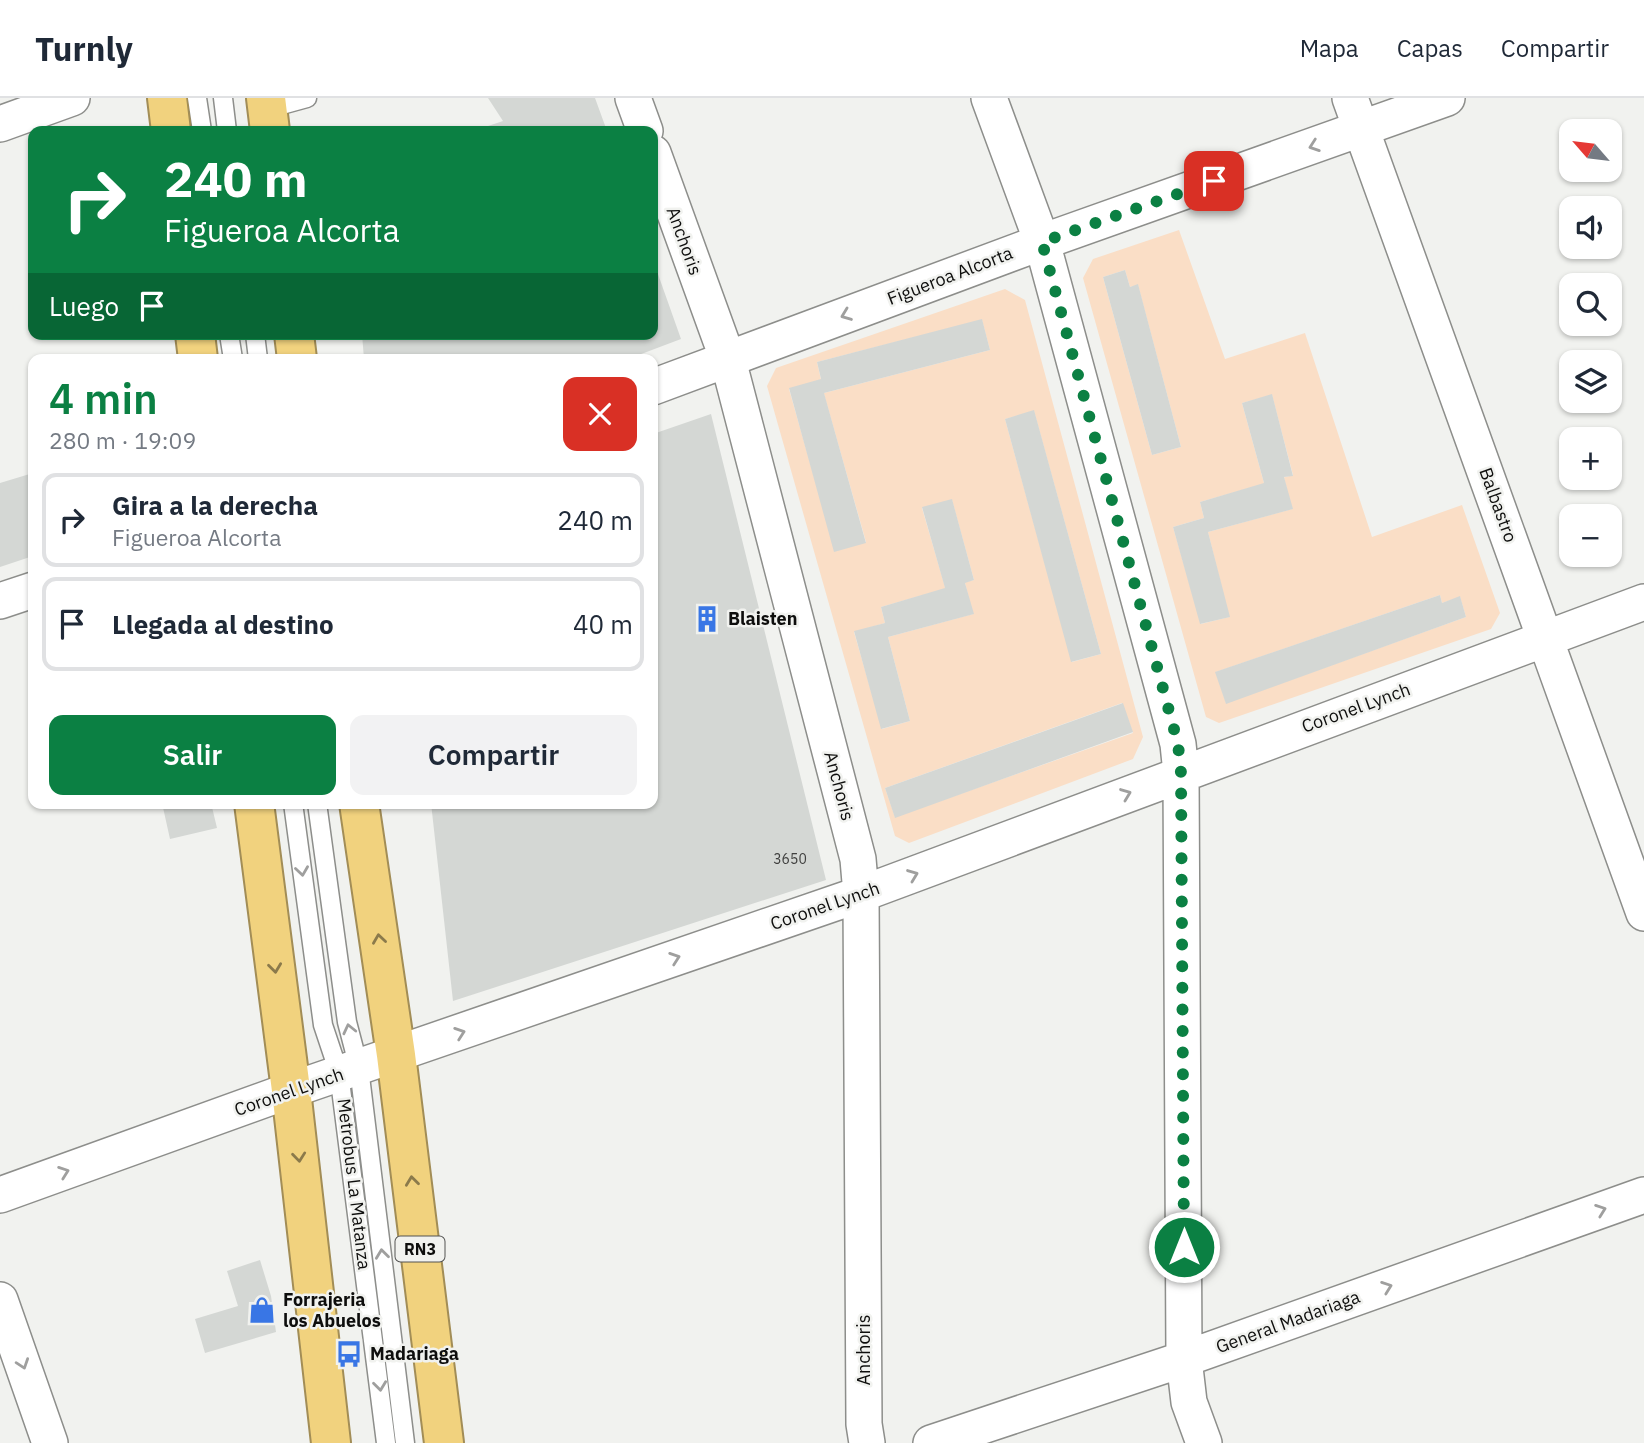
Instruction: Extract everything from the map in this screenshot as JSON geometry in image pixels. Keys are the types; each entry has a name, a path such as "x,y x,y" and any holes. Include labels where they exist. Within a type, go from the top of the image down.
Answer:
{"highway":[{"path":"167,98 170,126"},
{"path":"255,809 291,1090 331,1443"},
{"name":"RN3","path":"360,809 396,1055 444,1443"}],"street":[{"path":"0,124 72,98"},
{"path":"633,98 643,126"},
{"path":"989,98 1042,242 1178,744 1181,773 1184,1359 1189,1402 1204,1443"},
{"name":"Figueroa Alcorta","path":"658,385 1042,242 1356,114 1447,98"},
{"name":"Balbastro","path":"1356,114 1644,913"},
{"name":"Anchoris","path":"658,167 728,360 858,859 861,894 864,1410 867,1443"},
{"path":"0,601 28,592"},
{"name":"Coronel Lynch","path":"0,1195 291,1090 861,894 1644,602"},
{"name":"General Madariaga","path":"931,1443 1184,1359 1644,1195"},
{"path":"0,1300 50,1443"}],"lane":[{"path":"197,98 201,126"},
{"path":"223,98 227,126"},
{"path":"268,113 307,98"},
{"name":"Metrobus La Matanza","path":"294,809 323,1025 349,1071 405,1443"},
{"name":"Metrobus La Matanza","path":"318,809 347,1022 349,1071 386,1443"}],"shaded area":[{"path":"1179,230 1225,359 1305,333 1372,537 1462,505 1500,613 1491,629 1219,723 1206,717 1083,278 1093,259","holes":["1125,270 1130,287 1138,285 1181,447 1152,455 1103,277","1272,395 1293,475 1264,483 1242,403","1284,478 1292,509 1208,532 1229,617 1201,624 1173,527 1204,518 1200,502","1440,595 1442,603 1460,597 1466,617 1226,703 1216,672"]},
{"path":"1005,289 1025,300 1143,737 1133,759 909,843 895,836 767,386 776,368","holes":["982,320 990,350 824,393 817,362","820,380 866,542 835,551 789,389","1034,411 1101,654 1072,662 1005,419","952,500 974,580 945,587 922,508","965,583 973,614 888,637 910,721 882,729 854,632 885,623 881,607","1122,703 1133,733 895,817 885,788"]}],"building":[{"path":"488,98 595,98 605,126 488,126 503,121"},
{"path":"1125,270 1130,287 1138,284 1181,447 1152,455 1103,277"},
{"path":"658,274 681,339 641,354 364,354 362,340 658,340"},
{"path":"982,319 990,350 824,393 866,543 834,552 789,388 821,379 817,362"},
{"path":"1272,394 1293,476 1284,477 1293,509 1208,532 1230,617 1200,624 1173,527 1204,518 1200,502 1264,483 1242,403"},
{"path":"1034,410 1101,654 1071,662 1005,419"},
{"name":"Blaisten","path":"711,414 826,880 453,1001 432,809 658,809 658,432"},
{"path":"28,475 28,558 0,567 0,483"},
{"path":"952,499 974,580 965,583 974,614 888,637 910,721 881,729 854,631 885,623 881,607 945,588 922,507"},
{"path":"1440,595 1442,603 1460,596 1466,617 1226,704 1215,672"},
{"path":"1123,703 1133,732 895,818 885,788"},
{"path":"163,809 212,809 217,828 170,839"},
{"path":"260,1260 271,1296 276,1332 205,1353 195,1319 238,1306 227,1271"}],"place":[{"name":"Blaisten","path":"707,619"},
{"name":"Forrajeria los Abuelos","path":"262,1310"},
{"name":"Madariaga","path":"349,1354"}],"route":[{"path":"1184,1247 1181,773 1178,744 1042,242 1214,181"}]}
